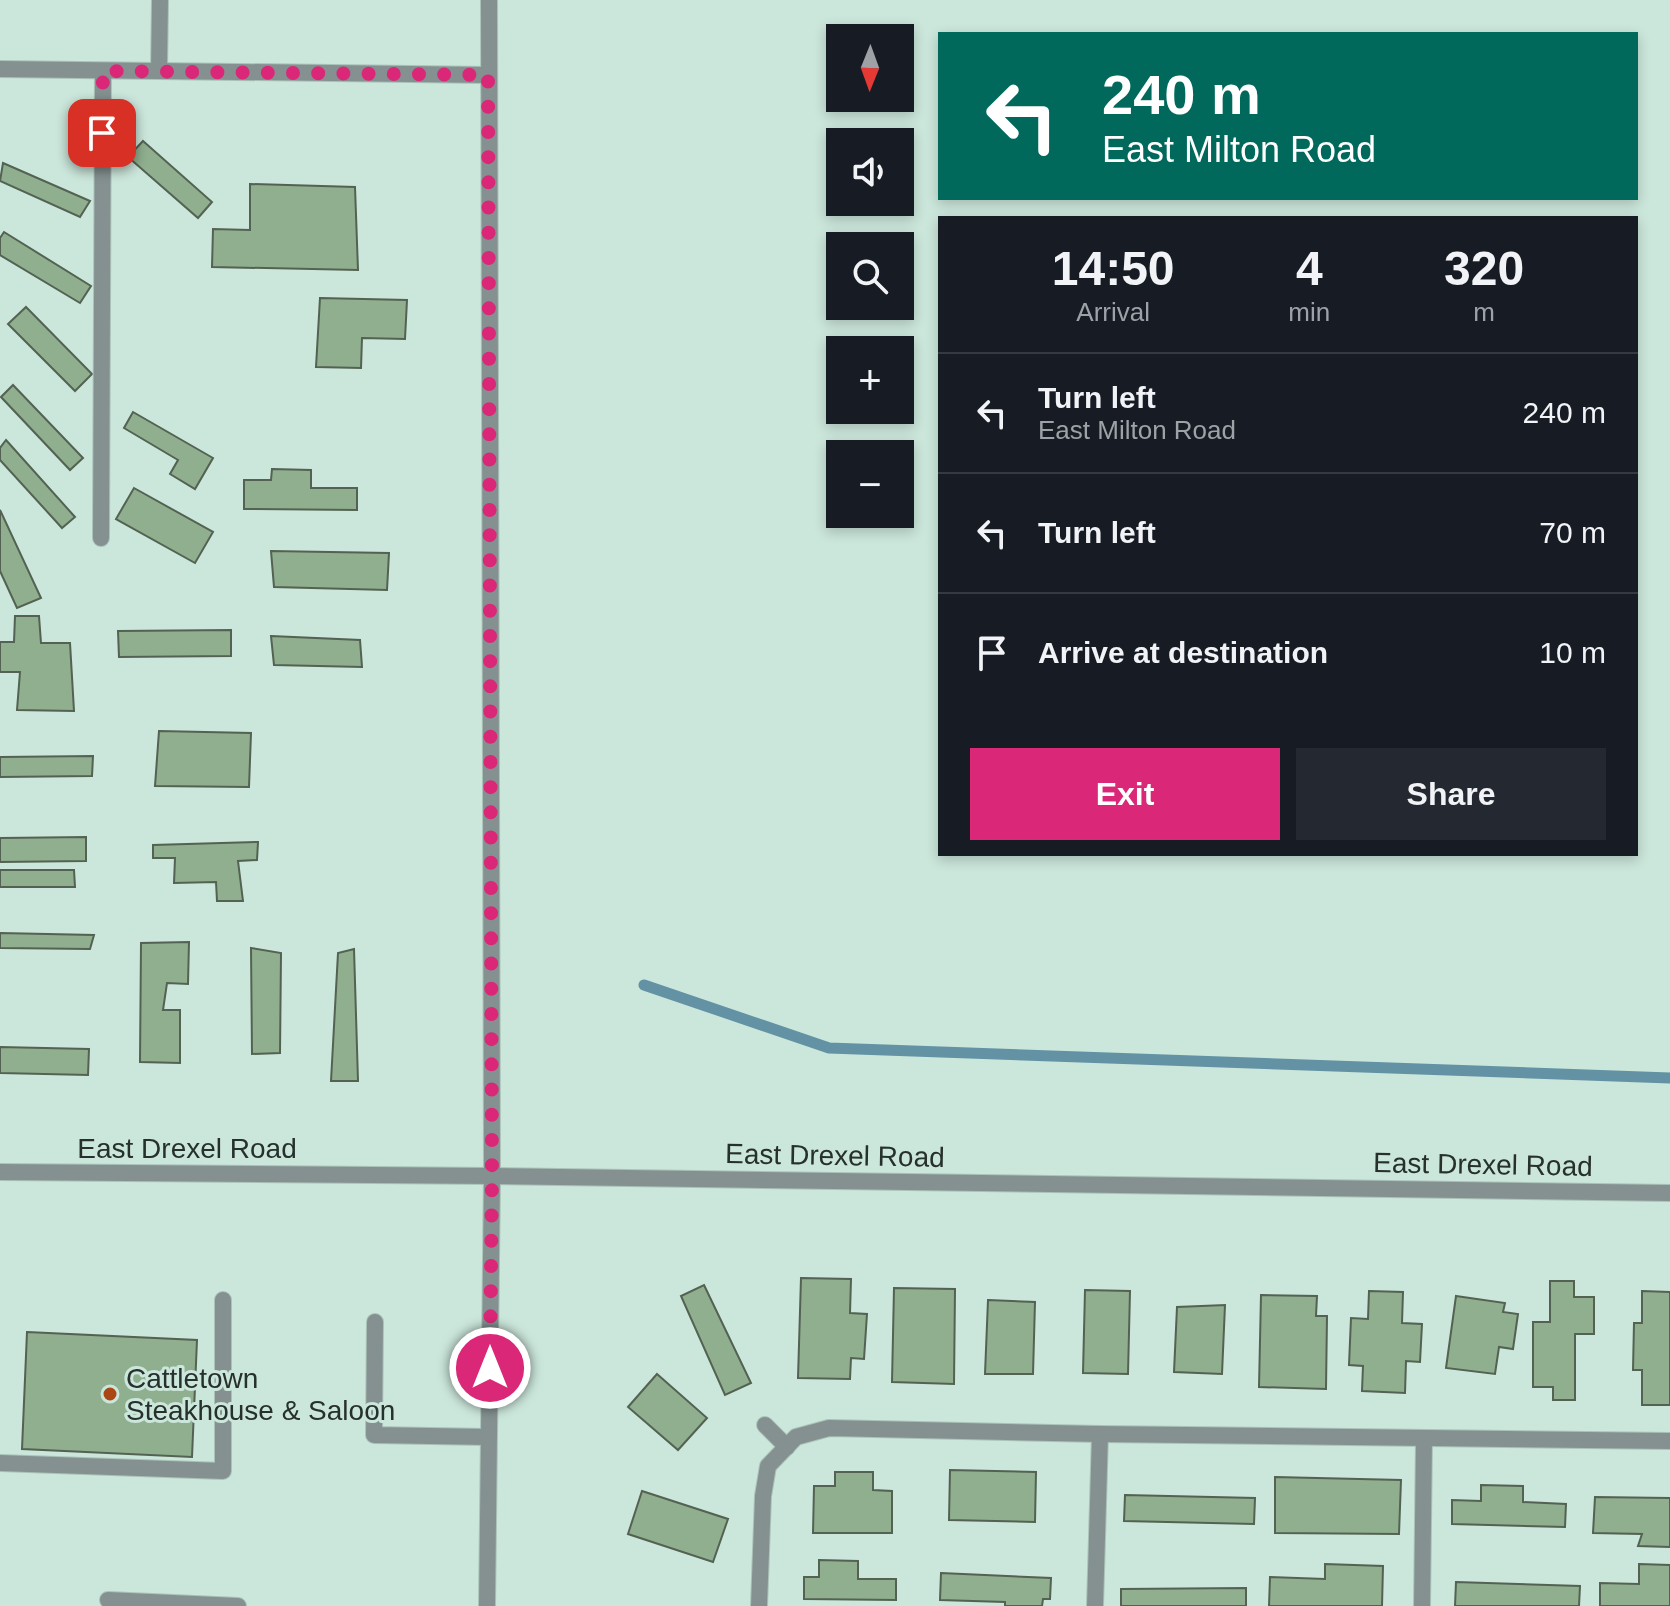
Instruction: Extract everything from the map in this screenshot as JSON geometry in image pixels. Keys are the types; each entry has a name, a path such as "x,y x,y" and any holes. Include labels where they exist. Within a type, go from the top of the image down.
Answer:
{"street":[{"path":"159,71 160,0"},
{"path":"487,1606 492,1176 489,0"},
{"path":"0,69 488,75"},
{"path":"101,538 103,71"},
{"name":"East Drexel Road","path":"0,1172 1670,1193"},
{"path":"0,1463 223,1471 223,1300"},
{"path":"375,1322 374,1435 488,1437"},
{"path":"765,1425 787,1447"},
{"path":"759,1606 768,1466 796,1437 829,1428 1670,1441"},
{"path":"1095,1606 1100,1434"},
{"path":"1422,1606 1424,1439"},
{"path":"108,1600 238,1606"}],"building":[{"path":"143,141 212,202 198,218 128,157"},
{"path":"3,163 90,201 80,217 0,181"},
{"path":"250,184 355,187 358,270 212,267 213,229 250,230"},
{"path":"4,232 91,286 80,303 0,255 0,238"},
{"path":"320,298 407,300 405,339 362,338 361,368 316,367"},
{"path":"26,307 92,374 75,391 8,324"},
{"path":"13,385 83,458 70,470 1,397"},
{"path":"133,412 213,458 195,489 170,474 178,460 124,428"},
{"path":"6,440 75,517 62,528 0,460 0,448"},
{"path":"272,469 311,470 311,488 357,488 357,510 244,509 244,480 271,480"},
{"path":"134,488 213,532 195,563 116,519"},
{"path":"0,510 41,598 17,608 0,571"},
{"path":"271,551 389,553 387,590 274,587"},
{"path":"15,616 39,616 41,643 70,643 74,711 17,710 20,672 0,672 0,642 14,642"},
{"path":"231,630 231,656 119,657 118,631"},
{"path":"271,636 360,640 362,667 274,665"},
{"path":"159,731 251,733 249,787 155,786"},
{"path":"93,756 92,776 0,777 0,757"},
{"path":"86,837 86,861 0,862 0,838"},
{"path":"258,842 257,860 238,861 243,901 217,901 216,882 174,883 175,858 153,858 153,845"},
{"path":"0,870 74,870 75,887 0,887"},
{"path":"0,933 94,935 90,949 0,948"},
{"path":"189,942 188,984 167,983 163,1010 180,1010 180,1063 140,1062 141,943"},
{"path":"251,948 281,953 280,1053 252,1054"},
{"path":"354,949 358,1081 331,1081 338,953"},
{"path":"0,1047 89,1049 88,1075 0,1073"},
{"path":"801,1278 851,1279 850,1313 867,1314 864,1359 851,1358 850,1379 798,1378"},
{"path":"1550,1281 1574,1281 1574,1297 1594,1297 1594,1334 1575,1334 1575,1400 1553,1400 1553,1387 1533,1387 1533,1322 1550,1322"},
{"path":"704,1285 751,1383 725,1395 681,1296"},
{"path":"894,1288 955,1289 954,1384 892,1382"},
{"path":"1085,1290 1130,1291 1128,1374 1083,1373"},
{"path":"1369,1291 1403,1292 1402,1323 1422,1324 1420,1362 1406,1361 1405,1393 1362,1391 1363,1366 1349,1365 1351,1318 1368,1319"},
{"path":"1642,1291 1670,1292 1670,1405 1642,1405 1642,1370 1633,1370 1634,1323 1642,1323"},
{"path":"1261,1295 1317,1296 1316,1316 1327,1316 1326,1389 1259,1387"},
{"path":"1456,1296 1505,1303 1503,1312 1518,1314 1513,1349 1499,1347 1495,1374 1446,1368"},
{"path":"988,1300 1035,1302 1033,1374 985,1374"},
{"path":"1225,1305 1222,1374 1174,1372 1177,1307"},
{"name":"Cattletown Steakhouse & Saloon","path":"27,1332 197,1340 192,1457 22,1449"},
{"path":"657,1374 707,1418 678,1450 628,1407"},
{"path":"950,1470 1036,1472 1035,1522 949,1520"},
{"path":"835,1472 873,1472 873,1490 892,1491 892,1533 813,1533 814,1486 835,1486"},
{"path":"1275,1477 1401,1480 1399,1534 1275,1533"},
{"path":"1481,1485 1523,1486 1523,1502 1566,1504 1565,1527 1452,1524 1452,1500 1481,1501"},
{"path":"642,1491 728,1519 713,1562 628,1534"},
{"path":"1125,1495 1255,1498 1254,1524 1124,1521"},
{"path":"1595,1497 1670,1498 1670,1547 1638,1546 1642,1534 1593,1533"},
{"path":"819,1560 858,1561 858,1579 896,1579 896,1600 804,1599 804,1577 819,1577"},
{"path":"1325,1564 1383,1566 1382,1606 1269,1606 1270,1577 1325,1579"},
{"path":"1639,1564 1670,1565 1670,1606 1600,1606 1600,1583 1639,1584"},
{"path":"941,1573 1051,1578 1050,1599 1043,1599 1042,1606 940,1600"},
{"path":"1456,1582 1580,1586 1579,1606 1455,1606"},
{"path":"1246,1588 1246,1606 1121,1606 1121,1589"}],"waterway":[{"path":"644,985 829,1048 1670,1078"}],"place":[{"name":"Cattletown Steakhouse & Saloon","path":"110,1394"}],"route":[{"path":"102,133 103,71 488,75 490,1368"}]}
